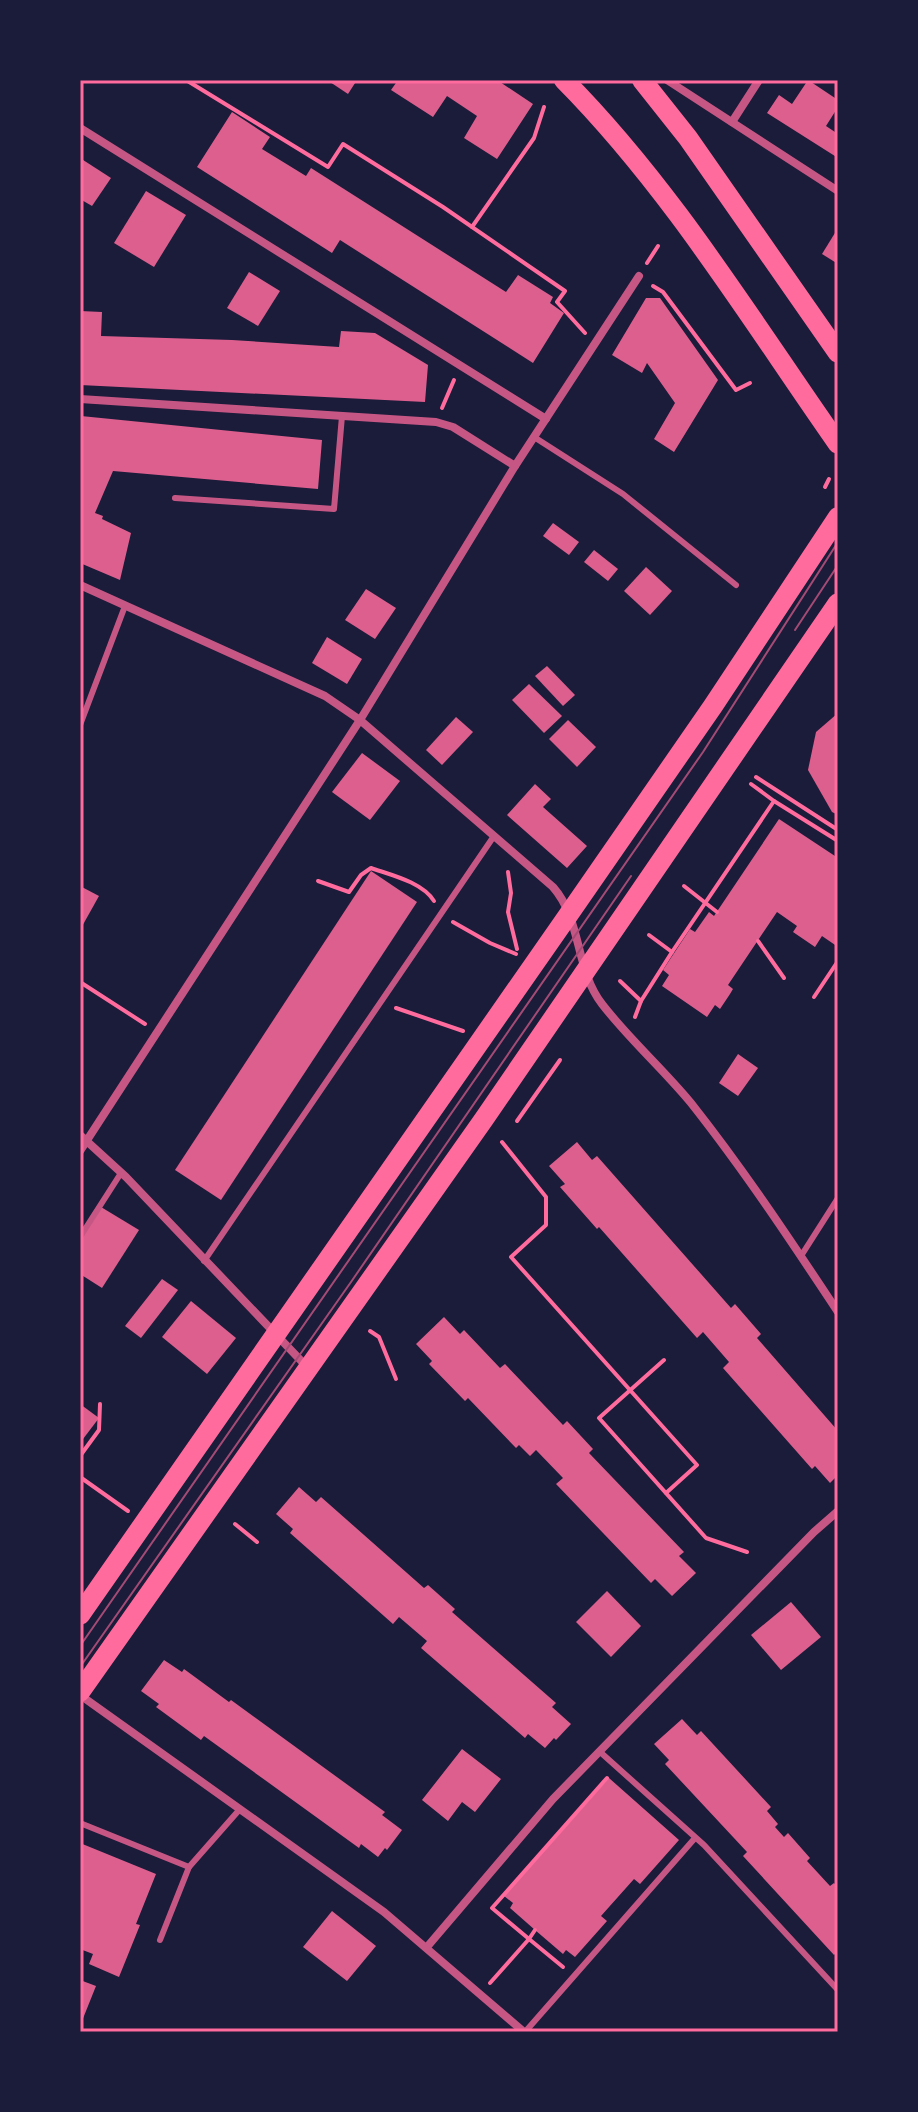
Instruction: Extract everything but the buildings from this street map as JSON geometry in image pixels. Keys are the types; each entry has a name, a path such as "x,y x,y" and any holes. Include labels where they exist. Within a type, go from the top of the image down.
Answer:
{"main road":[{"path":"564,80 622,142 660,191 838,444"},
{"path":"642,80 688,138 838,353"},
{"path":"80,1615 713,706 838,517"},
{"path":"80,1694 838,603"}],"street":[{"path":"667,80 838,191"},
{"path":"732,122 759,80"},
{"path":"80,128 546,419"},
{"path":"80,1151 84,1137 157,1032 360,720 515,466 639,276"},
{"path":"80,399 436,422 453,427 515,466"},
{"path":"80,585 325,696 360,720 553,887 569,914 584,972 601,1004 688,1100 732,1156 838,1312"},
{"path":"84,1137 308,1369"},
{"path":"427,1947 553,1799 838,1511"},
{"path":"80,1694 384,1912 525,2032"}],"lane":[{"path":"175,498 334,509 342,416"},
{"path":"534,437 623,494 736,585"},
{"path":"80,725 125,606"},
{"path":"204,1261 494,836"},
{"path":"80,1237 121,1173"},
{"path":"801,1256 838,1198"},
{"path":"599,1751 695,1838 838,1990"},
{"path":"160,1940 189,1867 240,1809"},
{"path":"80,1823 189,1867"},
{"path":"525,2032 695,1838"}],"path":[{"path":"186,80 328,167 343,144 565,291 557,302 595,343"},
{"path":"472,227 534,138 544,107"},
{"path":"639,276 663,292 736,390 750,383"},
{"path":"436,422 460,365"},
{"path":"825,487 829,479"},
{"path":"756,777 838,830"},
{"path":"751,784 838,841"},
{"path":"630,1035 641,1001 774,801"},
{"path":"318,881 349,892 361,875 371,868 400,878 430,894 448,919 490,943 519,955 508,912 511,893 507,867 509,849"},
{"path":"684,886 717,912"},
{"path":"649,935 672,952"},
{"path":"758,941 784,978"},
{"path":"814,997 838,961"},
{"path":"620,981 641,1001"},
{"path":"80,982 157,1032"},
{"path":"380,1002 466,1032"},
{"path":"517,1121 560,1060"},
{"path":"502,1142 546,1197 546,1225 511,1257 697,1465 666,1493"},
{"path":"370,1331 379,1337 396,1379"},
{"path":"664,1360 599,1418 706,1538 747,1552"},
{"path":"80,1456 99,1430 100,1404"},
{"path":"80,1477 130,1512"},
{"path":"235,1524 257,1542"},
{"path":"574,1976 492,1908 617,1767"},
{"path":"480,1993 535,1930"}],"tram line":[{"path":"80,1646 703,752 838,542"},
{"path":"795,630 838,565"},
{"path":"80,1667 631,876"}]}
